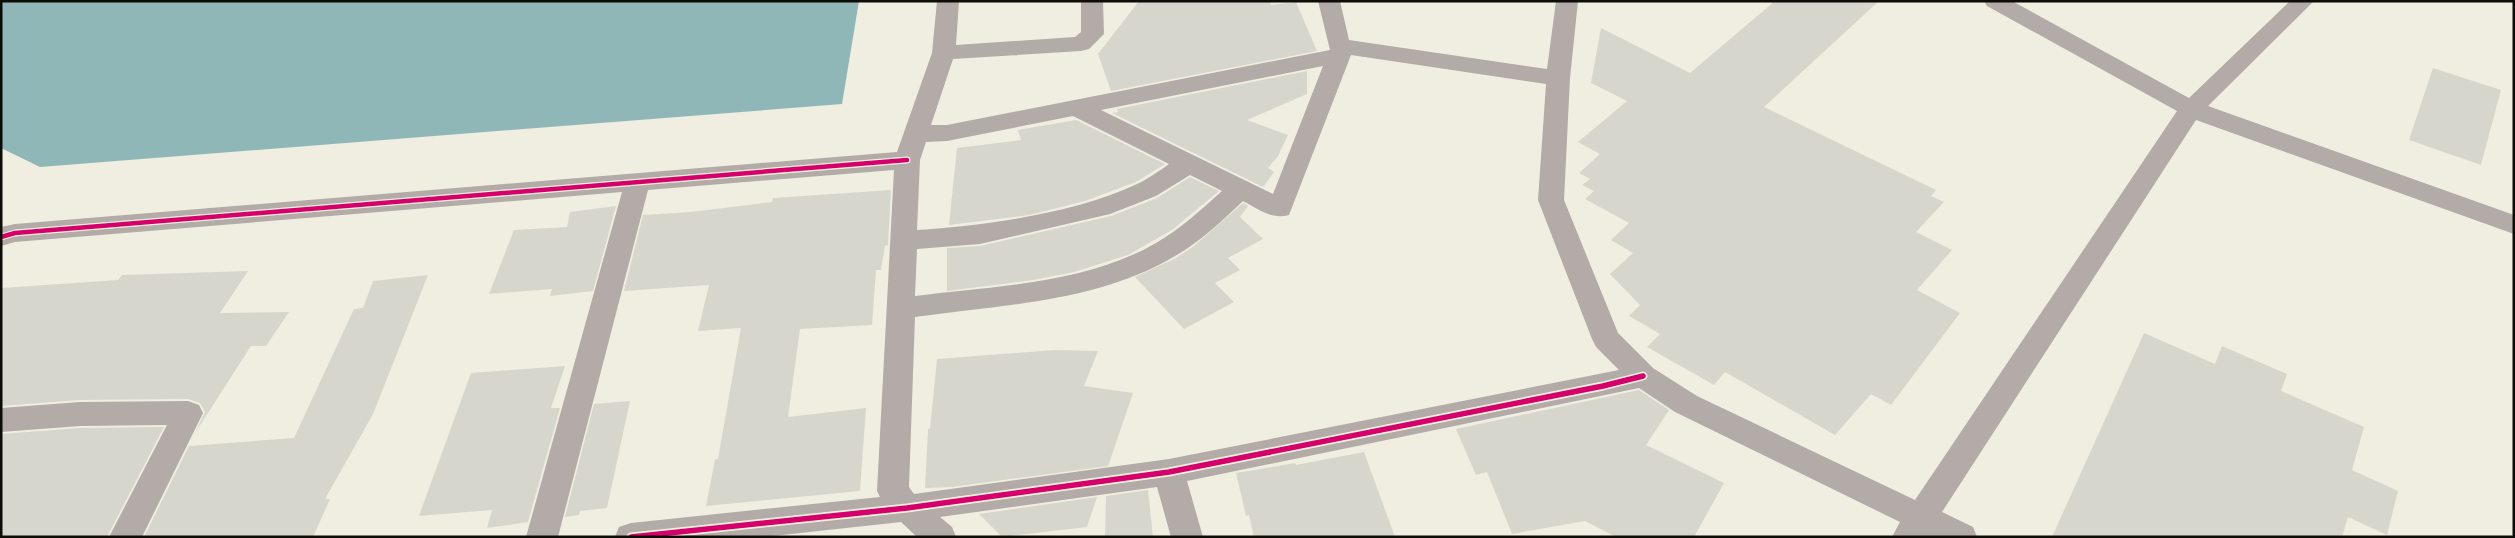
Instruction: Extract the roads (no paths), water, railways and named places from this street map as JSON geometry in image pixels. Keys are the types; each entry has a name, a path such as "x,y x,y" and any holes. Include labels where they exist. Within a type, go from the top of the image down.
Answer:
{"street":[{"path":"940,537 907,522 893,491 907,160 944,53 948,1"},
{"path":"944,53 1081,44 1093,34 1092,1"},
{"path":"1077,108 1280,209 1340,51 1329,1"},
{"path":"1567,1 1558,78 1551,200 1606,339 1642,376 1686,404 1915,527 1961,537"},
{"path":"1995,1 2191,109 2514,225"},
{"path":"1915,527 2191,109 2303,1"},
{"path":"917,134 947,133 1077,108 1340,51 1558,78"},
{"path":"6,240 907,160"},
{"path":"904,240 980,235 1026,226 1110,205 1147,190 1189,164"},
{"path":"542,537 637,183"},
{"path":"901,308 1052,287 1099,278 1127,269 1156,255 1192,233 1241,188"},
{"path":"631,537 907,522 1603,386 1642,376"},
{"path":"1,420 80,414 188,413 126,537"},
{"path":"1170,472 1187,537"}],"water":[{"path":"1,1 859,1 842,104 40,167 1,148"}]}
